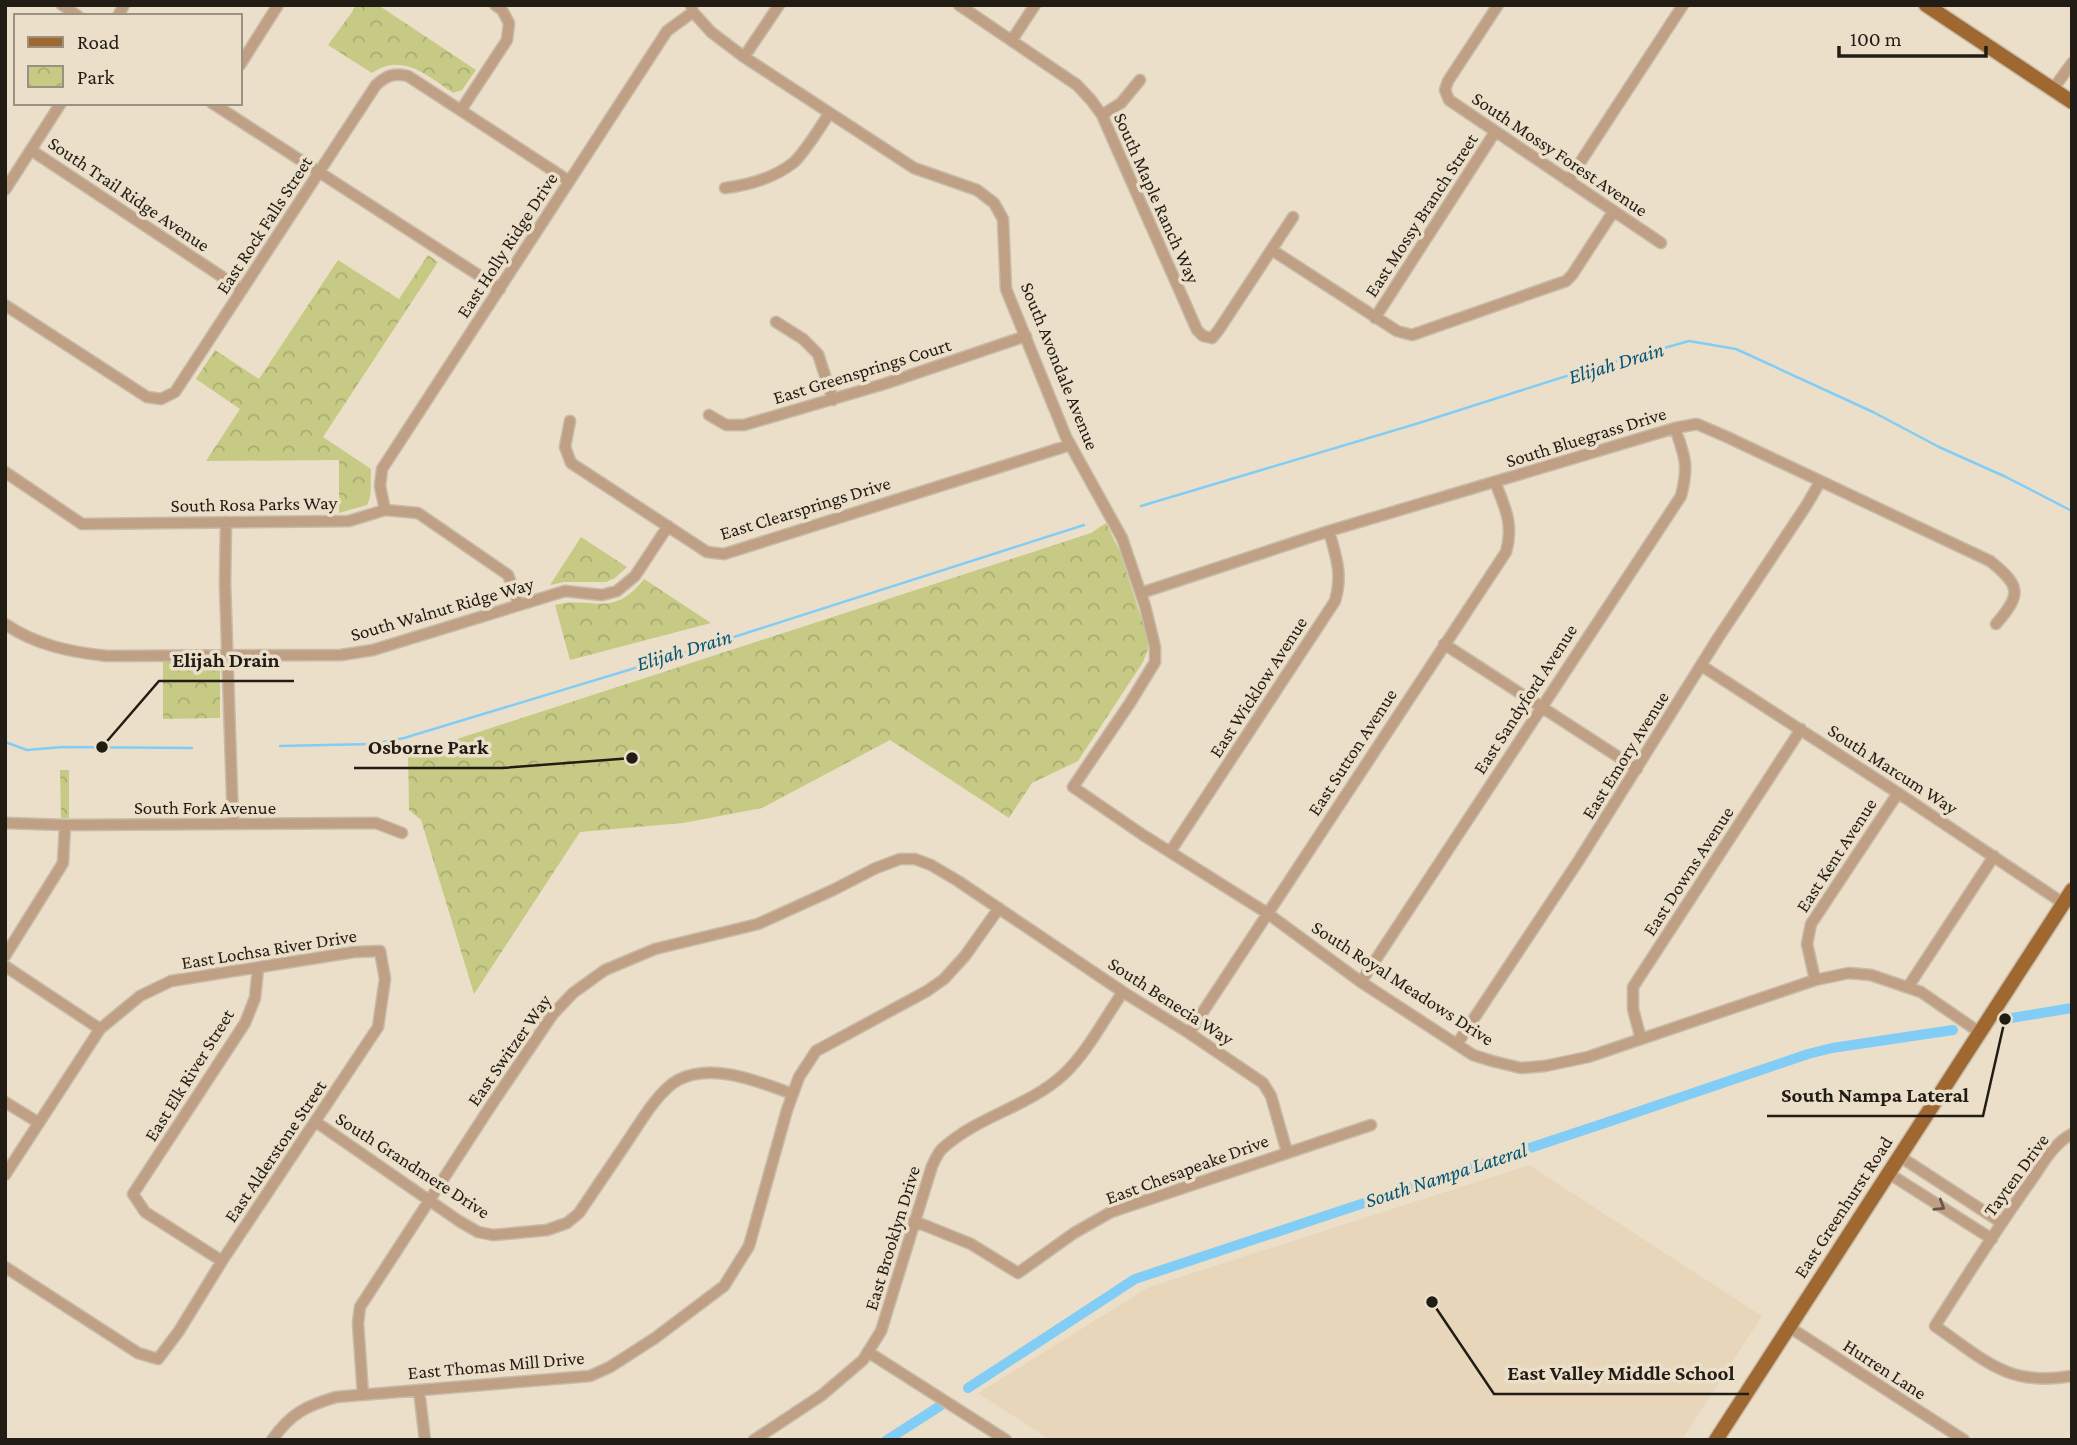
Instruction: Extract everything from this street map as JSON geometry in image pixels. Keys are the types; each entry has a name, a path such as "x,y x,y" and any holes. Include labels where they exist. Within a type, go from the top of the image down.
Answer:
{"main road":[{"path":"1926,5 2072,102"},
{"name":"East Greenhurst Road","path":"1716,1440 2072,890"}],"street":[{"path":"242,62 278,5"},
{"path":"495,5 502,10 509,23 507,40 461,110 569,181"},
{"path":"744,57 779,5"},
{"name":"South Maple Ranch Way","path":"959,5 1077,85 1091,100 1102,115 1197,330 1203,336 1212,338 1218,331 1272,250"},
{"path":"1012,40 1035,5"},
{"name":"South Mossy Forest Avenue","path":"1498,5 1448,81 1445,90 1449,100 1661,243"},
{"path":"1568,181 1683,5"},
{"name":"South Avondale Avenue","path":"692,9 711,33 744,57 914,167 977,190 995,204 1003,219 1006,289 1070,445 1122,538 1141,593 1155,647 1155,662 1073,787"},
{"name":"East Holly Ridge Drive","path":"385,510 380,486 382,469 667,31 692,9"},
{"path":"2053,89 2072,63"},
{"name":"East Rock Falls Street","path":"5,305 147,397 161,399 175,392 376,85 385,77 397,73 408,76 461,110"},
{"path":"1102,115 1121,103 1140,80"},
{"path":"5,190 60,105"},
{"path":"216,105 499,289"},
{"path":"725,188 770,177 794,163 829,114"},
{"name":"East Mossy Branch Street","path":"1375,318 1496,132"},
{"name":"South Trail Ridge Avenue","path":"31,150 242,290"},
{"path":"1293,217 1272,250 1375,318 1397,331 1412,335 1566,281 1613,212"},
{"path":"776,322 803,339 818,354 833,400"},
{"name":"East Greensprings Court","path":"709,415 726,425 744,425 833,400 1026,336"},
{"name":"East Clearsprings Drive","path":"570,421 565,447 571,463 707,552 724,554 1070,445"},
{"name":"South Bluegrass Drive","path":"1141,593 1329,531 1675,428 1697,425 1990,561 2010,577 2014,589 2011,606 1996,625"},
{"name":"East Sandyford Avenue","path":"1361,982 1681,496 1686,474 1675,428"},
{"name":"South Rosa Parks Way","path":"5,472 82,524 349,521 385,510 418,513 509,575 519,605"},
{"name":"East Sutton Avenue","path":"1189,1033 1506,552 1510,538 1507,511 1495,482"},
{"name":"East Emory Avenue","path":"1457,1044 1637,769 1717,638 1807,506 1820,482"},
{"path":"226,522 233,824"},
{"name":"South Walnut Ridge Way","path":"5,624 43,644 74,653 107,656 341,655 373,650 565,592 602,595 617,591 635,576 668,526"},
{"name":"East Wicklow Avenue","path":"1170,852 1335,601 1340,585 1339,568 1329,531"},
{"path":"1444,644 1637,769"},
{"name":"South Marcum Way","path":"1702,666 2063,903"},
{"name":"East Downs Avenue","path":"1642,1039 1633,1009 1633,987 1801,729"},
{"name":"South Royal Meadows Drive","path":"1073,787 1267,914 1361,982 1482,1058 1521,1068 1588,1057 1815,980 1849,973 1871,975 1921,992 1979,1032"},
{"name":"East Kent Avenue","path":"1815,980 1807,944 1811,924 1898,793"},
{"name":"South Fork Avenue","path":"5,823 376,823 402,833"},
{"path":"5,956 63,863 65,825"},
{"path":"1908,987 1994,856"},
{"name":"East Switzer Way","path":"363,1395 358,1323 360,1307 554,1014 573,993 605,970 655,949 758,924 900,859 915,859 931,865 999,908"},
{"name":"South Benecia Way","path":"999,908 1263,1083 1270,1096 1287,1152"},
{"name":"East Thomas Mill Drive","path":"272,1440 298,1412 336,1397 590,1376 610,1367 655,1338 724,1286 749,1246 793,1094 799,1077 816,1051 927,991 944,979 965,956 999,908"},
{"name":"East Lochsa River Drive","path":"5,1175 100,1029 140,996 171,982 354,952 380,951"},
{"name":"East Alderstone Street","path":"5,1267 138,1353 158,1359 377,1027 385,979 380,951"},
{"path":"5,966 100,1029"},
{"name":"East Elk River Street","path":"222,1261 145,1212 133,1194 245,1023 255,998 258,968"},
{"name":"East Brooklyn Drive","path":"754,1440 822,1395 863,1360 881,1331 932,1166 941,1149 983,1122 1044,1090 1064,1074 1123,992"},
{"name":"South Grandmere Drive","path":"316,1122 429,1201 478,1232 494,1235 547,1230 567,1223 579,1213 647,1113 663,1092 677,1080 712,1073 747,1077 793,1094"},
{"path":"5,1102 39,1123"},
{"name":"East Chesapeake Drive","path":"914,1221 971,1244 1018,1273 1074,1233 1111,1212 1371,1125"},
{"name":"Tayten Drive","path":"2072,1134 2050,1155 1935,1326 2000,1371 2020,1378 2048,1380 2072,1376"},
{"path":"1899,1156 2002,1223"},
{"path":"1888,1173 1992,1239"},
{"name":"Hurren Lane","path":"1789,1327 1964,1440"},
{"path":"868,1352 1006,1440"},
{"path":"419,1390 425,1440"}],"shaded area":[{"path":"1529,1165 1762,1316 1682,1440 1050,1440 978,1393 1149,1287"}],"green space":[{"path":"357,5 378,5 476,70 462,90 453,93 424,74 404,66 383,67 372,73 328,45"},
{"path":"428,255 438,262 323,437 371,469 371,492 367,505 339,513 339,460 206,461 240,409 196,379 215,350 259,379 338,260 399,299"},
{"path":"1106,523 1120,552 1147,636 1148,649 1143,662 1078,761 1032,783 1009,818 890,740 762,808 683,823 580,832 474,994 421,820 409,810 408,755 1091,533"},
{"path":"581,537 627,567 606,582 564,582 550,585"},
{"path":"644,579 711,623 570,660 555,605 580,602 612,603 633,591"},
{"path":"163,662 213,662 220,667 220,718 163,719"},
{"path":"60,770 69,770 69,818 61,818"}],"waterway":[{"name":"Elijah Drain","path":"1141,506 1689,341 1736,349 1873,412 2072,511"},
{"name":"Elijah Drain","path":"280,746 372,744 404,738 665,659 1084,525"},
{"name":"Elijah Drain","path":"5,742 27,750 62,747 192,748"},
{"name":"South Nampa Lateral","path":"2005,1019 2072,1008"},
{"name":"South Nampa Lateral","path":"968,1388 1135,1279 1808,1054 1953,1030"},
{"name":"South Nampa Lateral","path":"887,1440 940,1406"}],"place":[{"name":"Elijah Drain","path":"102,747"},
{"name":"Osborne Park","path":"632,758"},
{"name":"South Nampa Lateral","path":"2005,1019"},
{"name":"East Valley Middle School","path":"1432,1302"}]}
